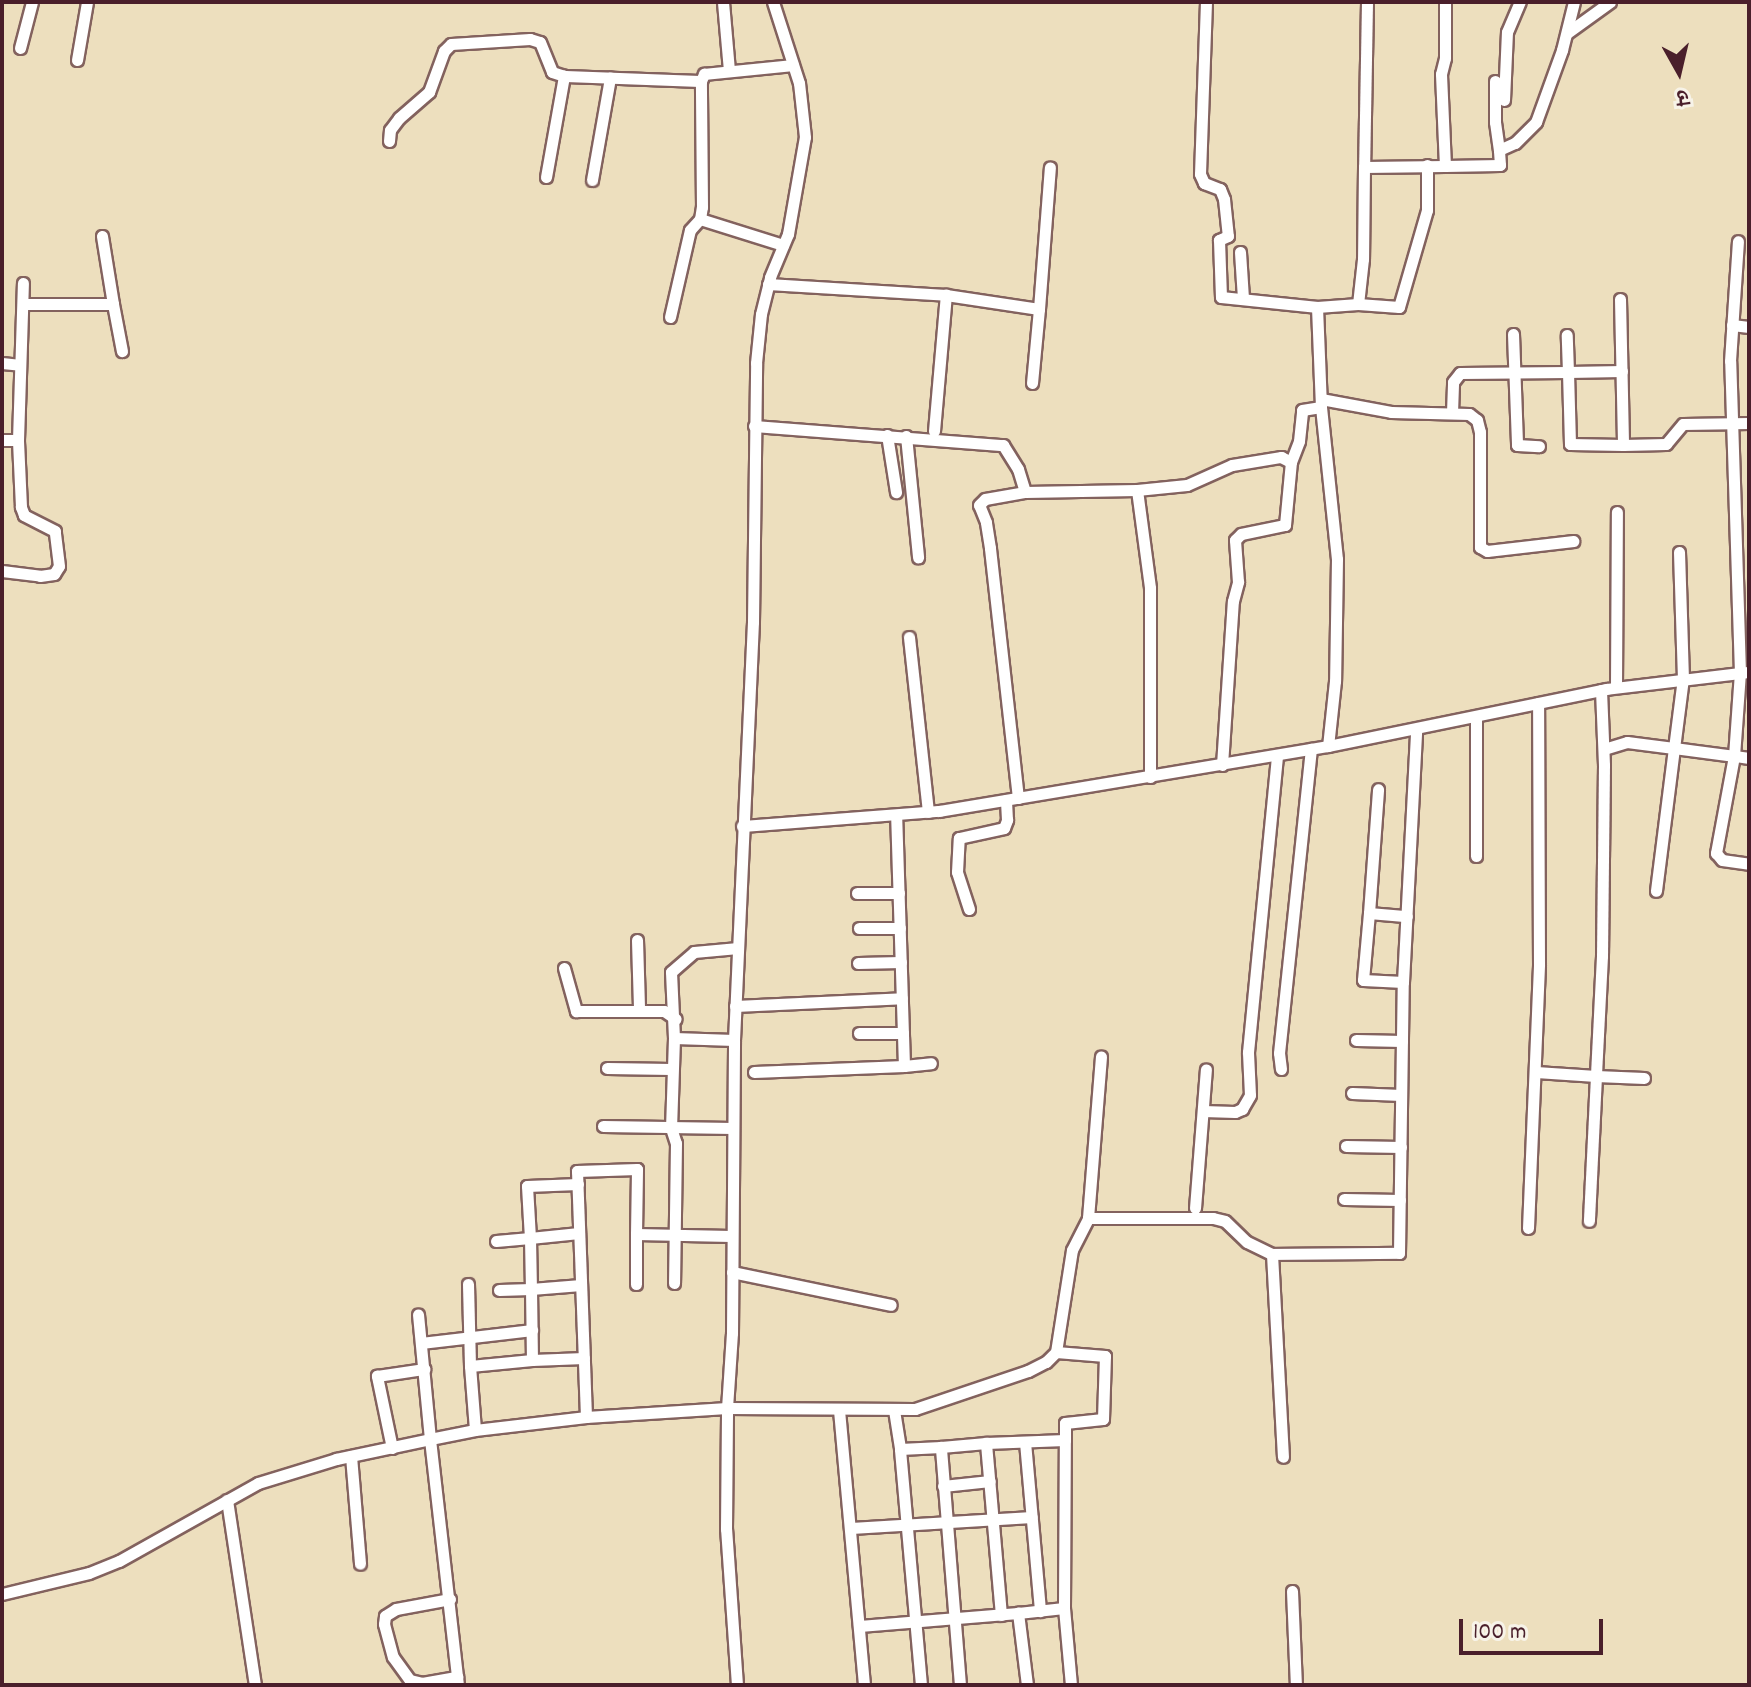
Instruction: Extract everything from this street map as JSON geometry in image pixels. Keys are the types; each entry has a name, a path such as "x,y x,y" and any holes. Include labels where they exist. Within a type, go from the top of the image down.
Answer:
{"street":[{"path":"20,48 32,2"},
{"path":"77,60 87,2"},
{"path":"723,2 729,71"},
{"path":"737,1685 726,1529 727,1408 735,1006 753,608 754,426 761,314 800,179 805,137 803,102 773,2"},
{"path":"1206,2 1200,174 1204,183 1220,189 1224,199 1228,236 1219,240 1221,297 1317,307 1358,304 1399,307 1427,210 1427,165"},
{"path":"1358,304 1363,259 1367,2"},
{"path":"1445,2 1444,65 1441,74 1445,166"},
{"path":"1504,100 1507,32 1520,2"},
{"path":"1499,150 1515,143 1536,122 1567,33 1574,2"},
{"path":"1567,33 1610,2"},
{"path":"389,141 390,130 399,118 416,100 429,92 444,51 451,44 530,39 540,42 552,72 564,76 701,81"},
{"path":"670,317 690,230 700,219 704,152 701,81 704,74 793,65"},
{"path":"546,177 564,76"},
{"path":"592,180 610,78"},
{"path":"1364,167 1500,165 1495,122 1495,81"},
{"path":"1032,383 1050,167"},
{"path":"700,219 783,245"},
{"path":"102,236 122,351"},
{"path":"1738,241 1732,325 1733,424 1744,673 1734,756 1716,853 1722,860 1749,864"},
{"path":"1240,252 1243,299"},
{"path":"2,571 40,576 54,574 59,566 55,531 24,515 21,507 18,440 23,283"},
{"path":"768,284 946,295 1039,309"},
{"path":"934,431 946,295"},
{"path":"1620,299 1623,445"},
{"path":"23,304 113,304"},
{"path":"1317,307 1321,403 1337,572 1335,681 1328,746"},
{"path":"1732,325 1749,327"},
{"path":"1513,334 1517,445 1539,446"},
{"path":"1567,335 1570,444 1666,444 1683,424 1749,423"},
{"path":"2,363 20,365"},
{"path":"1452,413 1453,382 1460,373 1622,371"},
{"path":"1222,765 1233,601 1238,582 1235,540 1241,534 1285,525 1291,462 1299,441 1302,410 1321,403 1391,412 1469,414 1479,426 1480,547 1487,551 1573,541"},
{"path":"754,426 1003,445 1018,469 1025,492"},
{"path":"887,435 896,492"},
{"path":"906,436 918,557"},
{"path":"2,440 18,440"},
{"path":"969,909 957,872 959,838 1004,828 1012,799 990,548 986,522 979,505 985,499 1025,492 1137,490 1187,485 1232,465 1281,457 1291,462"},
{"path":"1137,490 1150,588 1150,777"},
{"path":"1616,687 1617,512"},
{"path":"1656,891 1683,678 1679,552"},
{"path":"909,637 928,812"},
{"path":"742,826 928,812 1328,746 1616,687 1744,673"},
{"path":"1589,1221 1602,956 1604,749 1601,690"},
{"path":"1528,1228 1536,1072 1538,703"},
{"path":"1476,717 1476,856"},
{"path":"1088,1218 1213,1218 1225,1221 1247,1242 1272,1254 1399,1253 1403,982 1416,730"},
{"path":"1604,749 1627,742 1749,758"},
{"path":"1281,1069 1279,1053 1311,749"},
{"path":"1203,1111 1235,1112 1242,1109 1250,1095 1248,1052 1277,755"},
{"path":"1378,789 1363,980 1403,982"},
{"path":"896,815 904,1066"},
{"path":"857,893 899,893"},
{"path":"1369,913 1407,916"},
{"path":"859,928 900,928"},
{"path":"637,940 639,1009"},
{"path":"674,1283 676,1143 671,1128 671,1069 676,1019 671,972 694,952 738,948"},
{"path":"858,963 901,962"},
{"path":"564,968 576,1011 664,1011 676,1019"},
{"path":"735,1006 902,998"},
{"path":"859,1033 903,1033"},
{"path":"674,1038 734,1040"},
{"path":"1356,1040 1402,1041"},
{"path":"2,1594 89,1573 119,1561 258,1483 351,1456 475,1430 586,1417 727,1408 894,1410 944,1403 1028,1371 1046,1362 1056,1352 1072,1250 1088,1218 1101,1057"},
{"path":"754,1072 931,1063"},
{"path":"607,1068 671,1069"},
{"path":"1195,1208 1206,1069"},
{"path":"1536,1072 1644,1078"},
{"path":"1352,1093 1401,1095"},
{"path":"603,1126 733,1128"},
{"path":"1346,1146 1401,1147"},
{"path":"586,1417 577,1171 637,1169 636,1284"},
{"path":"532,1360 527,1186 578,1184"},
{"path":"1344,1199 1400,1200"},
{"path":"496,1241 579,1233"},
{"path":"636,1234 731,1236"},
{"path":"1272,1254 1283,1457"},
{"path":"732,1272 891,1305"},
{"path":"468,1284 475,1430"},
{"path":"499,1290 581,1285"},
{"path":"418,1315 430,1439 450,1599 458,1681 422,1683 410,1680 393,1657 384,1624 385,1616 396,1609 450,1599"},
{"path":"421,1343 532,1330"},
{"path":"1056,1352 1105,1356 1103,1419 1065,1423 1064,1608 1071,1685"},
{"path":"470,1366 584,1358"},
{"path":"392,1448 377,1376 424,1369"},
{"path":"839,1410 864,1685"},
{"path":"894,1410 921,1685"},
{"path":"900,1449 1065,1440"},
{"path":"1025,1442 1040,1611"},
{"path":"986,1443 1001,1615"},
{"path":"941,1447 960,1685"},
{"path":"351,1456 360,1564"},
{"path":"943,1486 990,1481"},
{"path":"227,1500 255,1685"},
{"path":"851,1528 1032,1517"},
{"path":"1292,1591 1296,1685"},
{"path":"859,1626 1064,1608"},
{"path":"1018,1613 1027,1685"}]}
